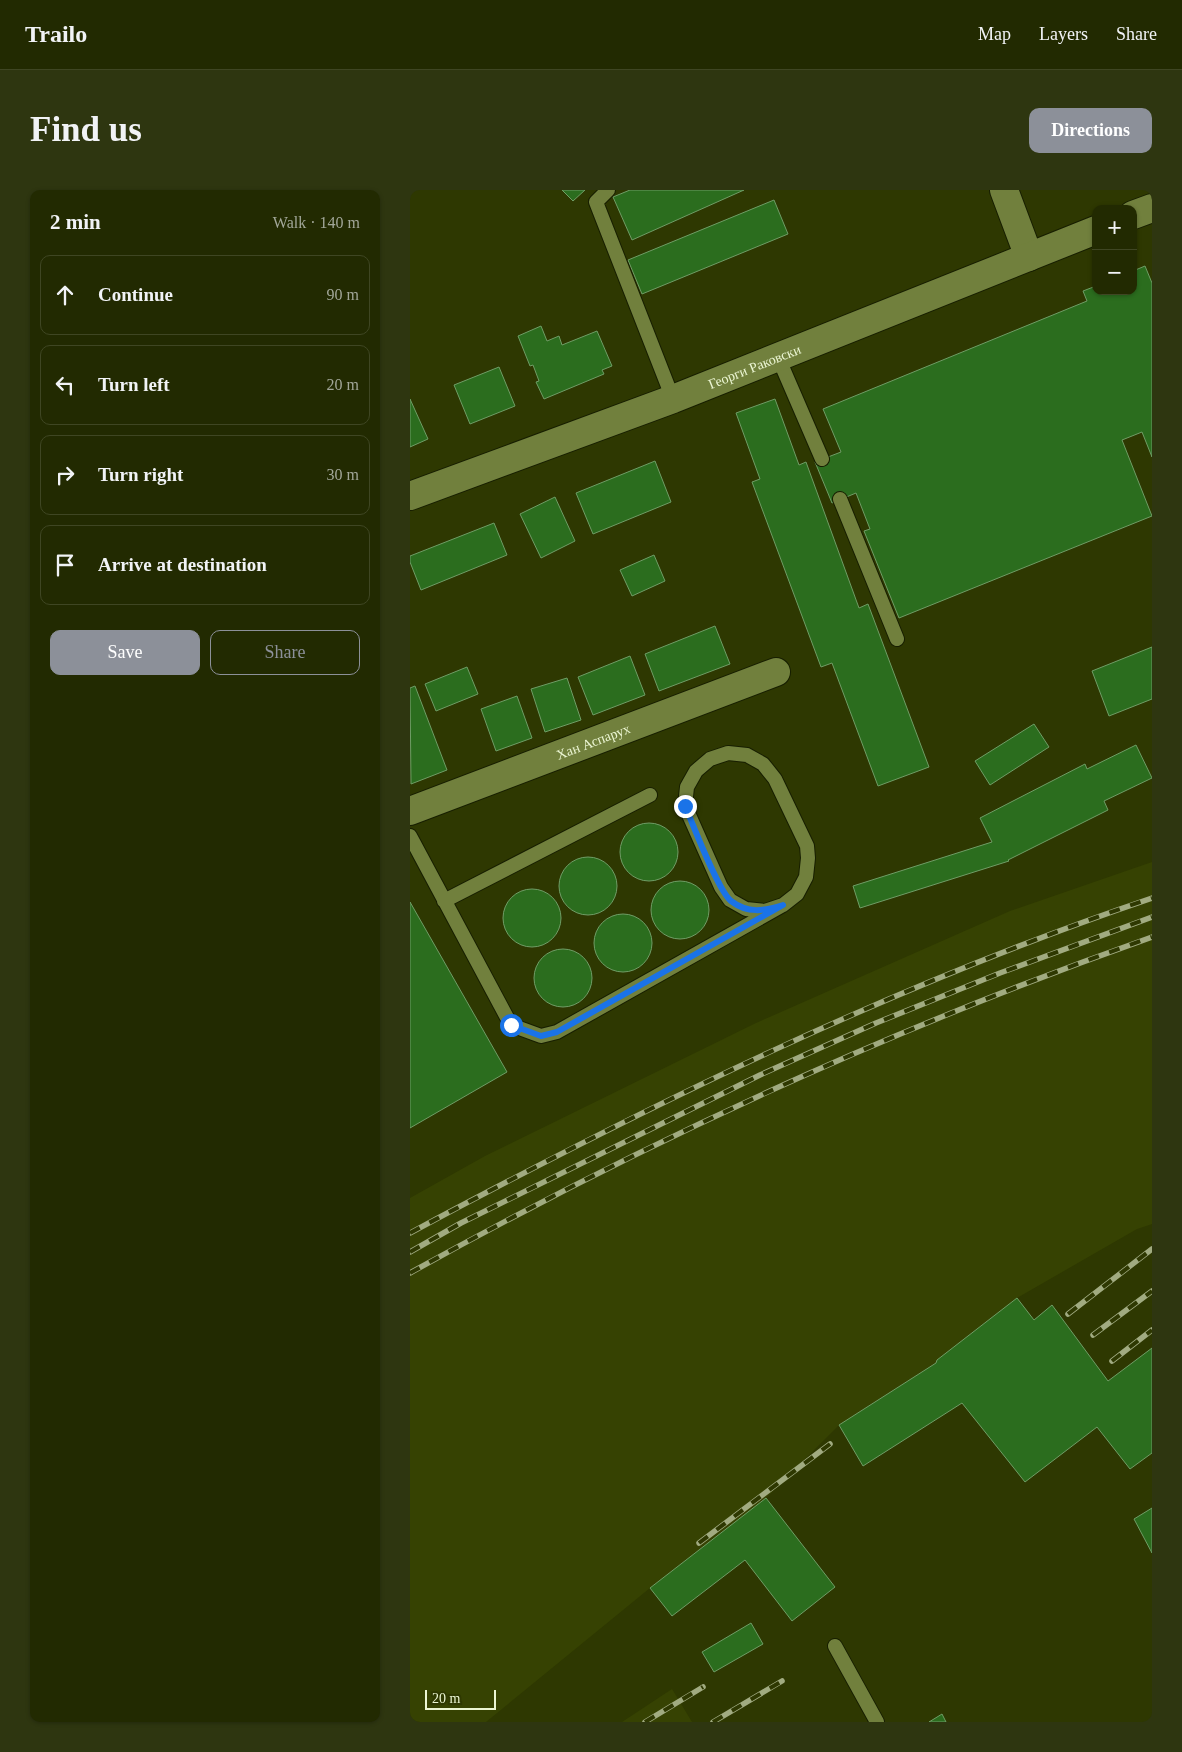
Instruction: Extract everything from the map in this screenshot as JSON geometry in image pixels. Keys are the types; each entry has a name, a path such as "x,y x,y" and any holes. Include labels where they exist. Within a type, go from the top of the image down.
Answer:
{"street":[{"path":"1004,190 1030,257"},
{"path":"1137,214 1152,208"},
{"name":"Георги Раковски","path":"410,496 673,399 1092,232"},
{"name":"Хан Аспарух","path":"410,811 776,672"}],"lane":[{"path":"608,190 596,202 673,399"},
{"path":"778,357 822,459"},
{"path":"840,499 897,639"},
{"path":"410,836 511,1025 541,1036 557,1032 783,905 797,894 806,877 807,846 775,779 763,764 747,755 728,753 710,759 696,770 687,787 685,806 721,887 730,900 746,909 765,911 783,905"},
{"path":"444,900 650,795"},
{"path":"835,1646 877,1722"}],"shaded area":[{"path":"1152,862 1152,1224 1137,1229 1017,1298 937,1360 936,1363 839,1425 766,1498 650,1588 486,1722 410,1722 410,1198 485,1156 756,1023 1010,911"},
{"path":"672,1689 692,1722 622,1722"}],"building":[{"path":"562,190 585,190 573,201"},
{"path":"630,190 744,190 632,240 613,197"},
{"path":"774,200 788,234 642,294 628,260"},
{"path":"1145,266 1152,283 1152,457 1142,432 1122,440 1152,516 899,618 864,531 870,529 856,493 832,503 815,462 841,452 823,409 1087,301 1083,291 1092,288 1092,295 1137,295 1137,269"},
{"path":"541,326 547,341 559,336 562,345 597,331 612,366 602,370 604,374 544,399 536,382 539,381 533,365 530,366 518,336"},
{"path":"499,367 515,406 470,424 454,385"},
{"path":"410,399 428,439 410,447"},
{"path":"775,399 799,465 806,462 859,608 868,604 929,767 878,786 832,663 821,667 752,482 760,479 736,413"},
{"path":"655,461 671,502 593,534 576,493"},
{"path":"555,497 575,541 541,558 520,514"},
{"path":"494,523 507,555 421,590 410,562 410,556"},
{"path":"654,555 665,581 632,596 620,570"},
{"path":"715,626 730,664 659,691 645,654"},
{"path":"1152,647 1152,699 1109,716 1092,671"},
{"path":"630,656 645,695 593,715 578,677"},
{"path":"467,667 478,694 436,711 425,684"},
{"path":"567,678 581,720 545,732 531,689"},
{"path":"415,686 447,770 411,784 410,688"},
{"path":"517,696 532,738 496,751 481,709"},
{"path":"1034,724 1049,747 990,785 975,761"},
{"path":"1136,745 1152,778 1104,801 1108,810 1009,861 860,908 853,886 992,842 980,818 1085,764 1087,769"},
{"path":"649,823 660,825 673,836 678,852 676,863 665,876 649,881 638,879 625,868 620,852 622,841 633,828"},
{"path":"588,857 604,862 612,870 617,886 612,902 604,910 588,915 572,910 564,902 559,886 564,870 572,862"},
{"path":"680,881 691,883 704,894 709,910 707,921 696,934 680,939 669,937 656,926 651,910 653,899 664,886"},
{"path":"532,889 543,891 556,902 561,918 559,929 548,942 532,947 521,945 508,934 503,918 505,907 516,894"},
{"path":"410,902 507,1072 410,1128"},
{"path":"623,914 634,916 647,927 652,943 650,954 639,967 623,972 612,970 599,959 594,943 596,932 607,919"},
{"path":"563,949 574,951 587,962 592,978 590,989 579,1002 563,1007 552,1005 539,994 534,978 536,967 547,954"},
{"path":"1017,1298 1034,1320 1052,1305 1108,1381 1152,1348 1152,1453 1130,1469 1097,1427 1025,1482 962,1403 863,1466 839,1425 936,1363 937,1360"},
{"path":"766,1498 835,1587 792,1621 745,1560 672,1616 650,1588"},
{"path":"1152,1508 1152,1553 1134,1519"},
{"path":"751,1623 763,1644 714,1672 702,1652"},
{"path":"942,1714 946,1722 929,1722"}],"railway":[{"path":"410,1233 590,1139 774,1050 867,1008 1056,932 1152,898"},
{"path":"410,1252 461,1223 760,1075 876,1023 1000,973 1152,917"},
{"path":"410,1273 590,1177 774,1089 961,1009 1152,937"},
{"path":"1068,1314 1152,1249"},
{"path":"1093,1335 1152,1291"},
{"path":"1112,1361 1152,1330"},
{"path":"699,1543 830,1444"},
{"path":"713,1722 782,1681"},
{"path":"645,1722 703,1687"}],"route":[{"path":"511,1025 541,1036 557,1032 783,905 765,911 746,909 730,900 721,887 685,806"}]}
